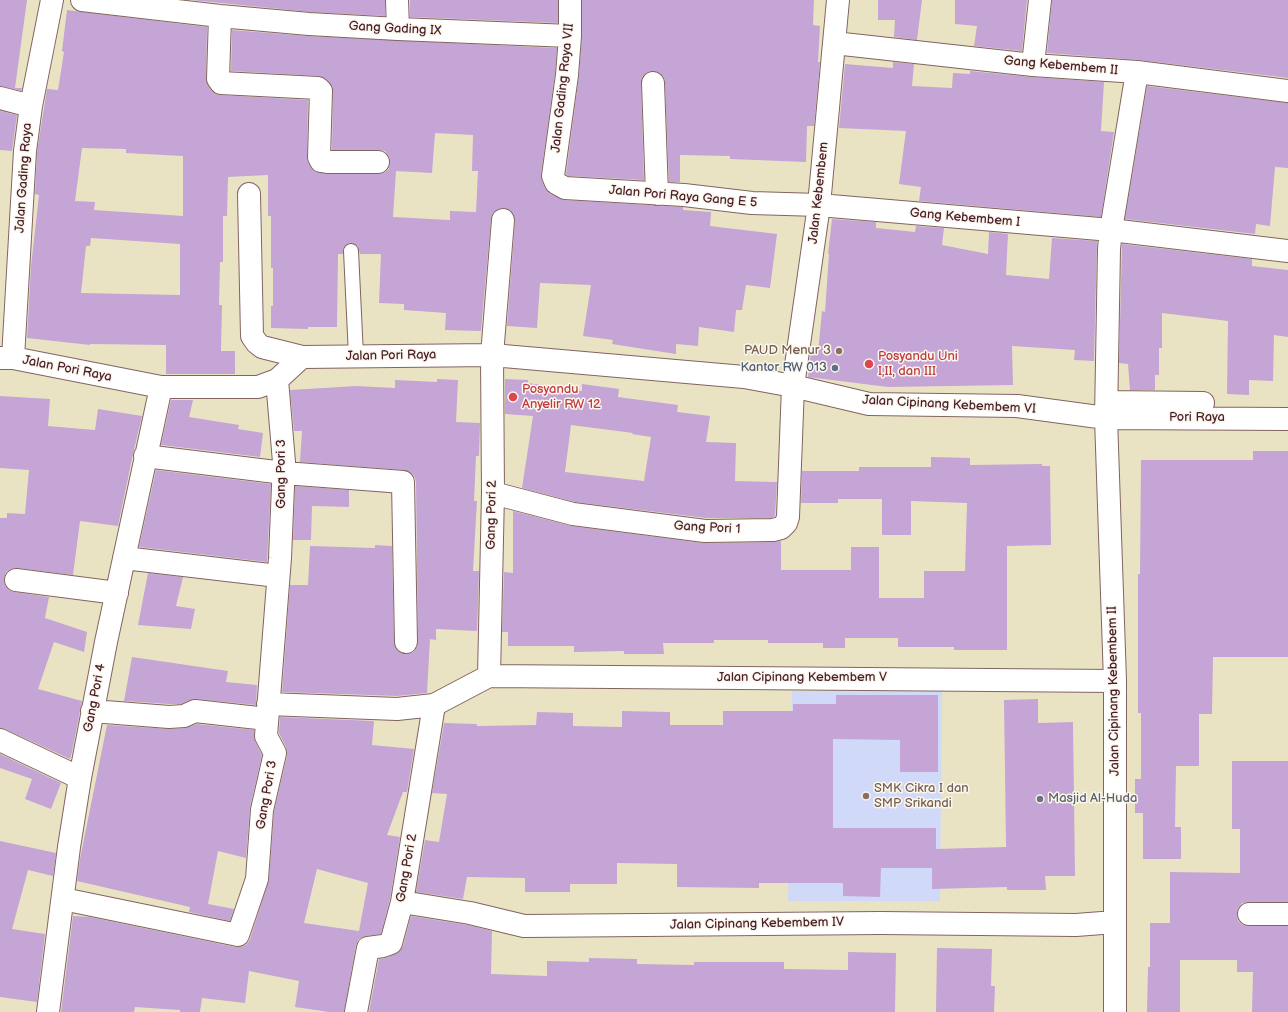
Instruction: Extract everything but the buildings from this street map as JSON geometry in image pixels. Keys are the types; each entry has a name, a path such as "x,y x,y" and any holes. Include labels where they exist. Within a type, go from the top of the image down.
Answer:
{"street":[{"name":"Jalan Gading Raya","path":"6,358 25,151 31,106 52,0"},
{"name":"Gang Gading IX","path":"82,0 220,16 309,24 570,36"},
{"path":"397,0 398,29"},
{"name":"Jalan Gading Raya VII","path":"553,176 567,75 570,36 570,0"},
{"name":"Jalan Kebembem","path":"793,386 820,206 838,0"},
{"path":"1033,65 1040,0"},
{"path":"220,16 218,79 221,83 318,88 321,91 319,157 321,161 378,162"},
{"name":"Gang Kebembem II","path":"834,43 1033,65 1137,72 1288,91"},
{"path":"1111,230 1137,72"},
{"path":"653,83 657,194"},
{"path":"0,98 31,106"},
{"name":"Jalan Pori Raya Gang E 5","path":"553,176 556,183 565,188 684,195 752,203 820,206"},
{"path":"249,194 252,336 256,343 262,347 302,357"},
{"name":"Gang Kebembem I","path":"820,206 1111,230 1288,250"},
{"name":"Gang Pori 2","path":"489,676 493,493 492,355 503,220"},
{"name":"Jalan Cipinang Kebembem II","path":"1111,230 1109,249 1106,410 1115,680 1115,1012"},
{"name":"Jalan Pori Raya","path":"6,358 161,387 258,387 277,380 302,357 492,355 744,377 793,386"},
{"name":"Gang Pori 3","path":"63,900 238,935 257,879 262,810 275,754 266,736 284,473 277,380"},
{"name":"Jalan Cipinang Kebembem VI","path":"793,386 869,404 1017,406 1106,410"},
{"name":"Gang Pori 1","path":"493,493 574,514 705,531 773,530 781,528 786,523 788,518 793,386"},
{"name":"Gang Pori 4","path":"48,1012 69,846 92,711 161,387"},
{"path":"1106,410 1288,405"},
{"name":"Pori Raya","path":"1106,410 1288,419"},
{"path":"146,456 284,473 403,482 406,642"},
{"path":"124,558 278,576"},
{"path":"16,580 117,593"},
{"path":"92,711 169,717 184,716 195,711 268,712 397,709 434,705 489,676"},
{"name":"Jalan Cipinang Kebembem V","path":"489,676 1115,680"},
{"name":"Gang Pori 2","path":"356,1012 368,948 391,943 402,902 434,705"},
{"path":"0,740 80,778"},
{"name":"Jalan Cipinang Kebembem IV","path":"402,902 470,913 524,926 881,923 1076,925 1115,922"},
{"path":"1249,914 1288,914"}],"lane":[{"path":"351,251 356,356"}],"shaded area":[{"name":"SMK Cikra I dan SMP Srikandi","path":"792,691 942,691 940,901 788,901"}],"place":[{"name":"PAUD Menur 3","path":"839,351"},
{"name":"Posyandu Uni I,II, dan III","path":"869,364"},
{"name":"Kantor RW 013","path":"835,368"},
{"name":"Posyandu Anyelir RW 12","path":"513,397"},
{"name":"SMK Cikra I dan SMP Srikandi","path":"866,796"},
{"name":"Masjid Al-Huda","path":"1040,799"}]}
